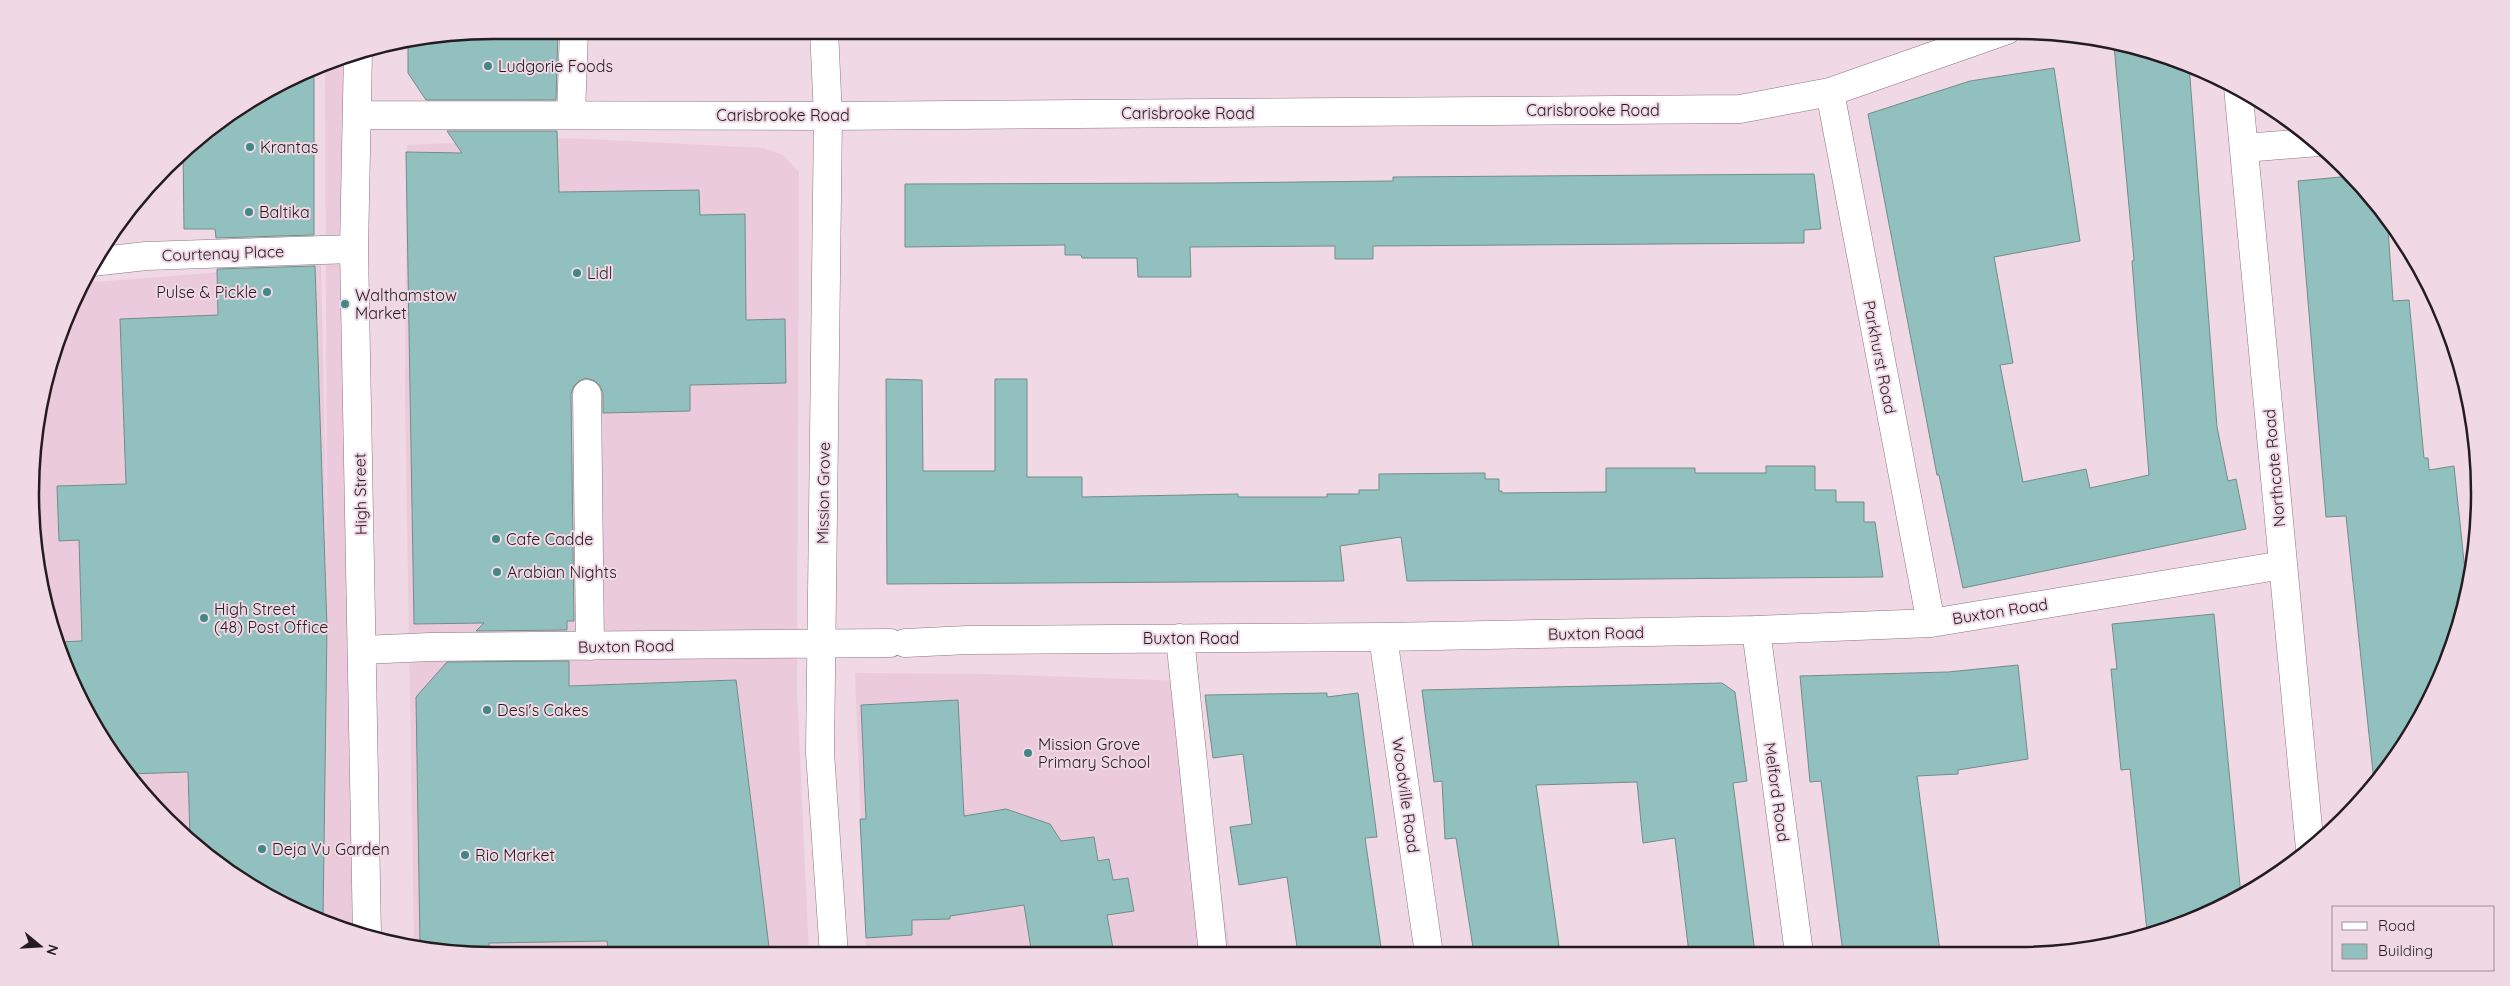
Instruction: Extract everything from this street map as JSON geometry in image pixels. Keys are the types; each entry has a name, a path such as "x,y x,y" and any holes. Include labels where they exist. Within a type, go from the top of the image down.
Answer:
{"street":[{"path":"571,115 574,39"},
{"name":"Mission Grove","path":"824,39 828,116 821,787 833,947"},
{"name":"Carisbrooke Road","path":"357,114 828,116 1740,109 1830,92 1981,39"},
{"name":"High Street","path":"358,60 354,248 367,929"},
{"name":"Parkhurst Road","path":"1830,92 1931,623"},
{"name":"Northcote Road","path":"2239,97 2309,841"},
{"path":"2244,148 2307,143"},
{"name":"Courtenay Place","path":"103,261 146,256 354,248"},
{"path":"587,394 590,646"},
{"name":"Buxton Road","path":"363,650 430,647 821,644 968,640 1383,637 1756,630 1931,623 2283,565"},
{"name":"Melford Road","path":"1756,630 1797,947"},
{"name":"Woodville Road","path":"1383,637 1428,947"},
{"path":"1180,638 1212,947"}],"shaded area":[{"path":"366,57 371,931 319,913 292,900 241,871 193,835 151,793 115,745 73,667 54,611 47,582 43,553 40,463 47,404 54,375 73,319 91,282 321,264 327,551 325,71"},
{"path":"568,138 764,148 783,155 799,172 797,691 809,947 493,947 463,946 414,940 405,394 407,145"},
{"name":"Mission Grove Primary School","path":"855,673 987,674 1186,681 1230,947 866,947"}],"building":[{"path":"558,39 556,100 426,100 408,73 408,46 463,40"},
{"path":"2114,49 2190,72 2217,427 2228,481 2236,479 2246,529 1963,588 1939,475 1937,475 1868,114 1970,81 2054,68 2080,241 1994,257 2013,363 2000,365 2023,482 2086,469 2090,488 2149,475 2132,261 2134,260"},
{"path":"314,75 314,235 216,238 215,229 184,229 183,161 193,151 241,115"},
{"path":"447,131 557,131 559,192 699,190 700,215 745,214 746,320 785,319 786,383 690,385 690,411 603,413 603,393 595,381 586,378 574,386 571,394 574,621 567,621 567,630 476,631 484,623 414,624 406,152 462,153"},
{"path":"1814,174 1821,229 1804,230 1804,243 1373,246 1373,259 1335,259 1335,246 1190,247 1191,277 1138,277 1137,258 1082,258 1081,255 1065,255 1065,245 905,247 905,184 1212,183 1393,181 1393,177"},
{"path":"2343,177 2359,193 2388,231 2393,301 2409,300 2424,458 2428,458 2429,470 2454,466 2465,569 2456,611 2437,667 2424,694 2395,745 2373,775 2346,516 2326,517 2298,181"},
{"path":"315,266 327,627 323,914 292,900 241,871 190,832 188,772 136,774 100,720 73,667 64,642 82,641 79,540 59,541 57,486 126,484 120,319 218,315 217,269"},
{"path":"886,379 922,380 923,471 995,471 995,379 1027,379 1027,477 1082,477 1082,497 1238,494 1238,497 1327,497 1327,494 1359,494 1359,490 1379,490 1379,474 1485,473 1485,479 1499,479 1499,491 1502,491 1502,493 1606,492 1606,468 1695,468 1695,473 1766,473 1766,466 1815,466 1815,490 1836,490 1836,502 1864,502 1864,522 1875,522 1883,577 1407,581 1401,537 1340,546 1344,581 887,584"},
{"path":"2214,614 2240,888 2191,913 2147,928 2130,769 2121,770 2111,669 2117,669 2112,624"},
{"path":"569,661 569,686 736,680 769,947 608,947 607,941 489,943 489,947 420,941 416,697 447,662"},
{"path":"2018,665 2028,759 1958,770 1958,774 1917,776 1939,947 1842,947 1821,781 1810,782 1800,676 1948,672"},
{"path":"1722,683 1735,692 1747,781 1733,783 1754,947 1688,947 1675,838 1643,843 1637,782 1536,785 1559,947 1473,947 1456,838 1445,839 1442,781 1434,782 1422,690"},
{"path":"1327,693 1327,697 1358,693 1377,837 1365,838 1381,947 1297,947 1287,877 1239,885 1230,827 1252,824 1243,754 1213,758 1205,695"},
{"path":"958,700 964,816 1006,809 1050,824 1061,841 1094,837 1098,861 1109,859 1113,880 1128,878 1134,911 1107,915 1113,947 1031,947 1024,905 950,916 950,919 912,920 912,935 866,938 860,819 866,819 861,705"}],"place":[{"name":"Ludgorie Foods","path":"488,66"},
{"name":"Krantas","path":"250,147"},
{"name":"Baltika","path":"249,212"},
{"name":"Lidl","path":"577,273"},
{"name":"Pulse & Pickle","path":"267,292"},
{"name":"Walthamstow Market","path":"345,304"},
{"name":"Cafe Cadde","path":"496,539"},
{"name":"Arabian Nights","path":"497,572"},
{"name":"High Street (48) Post Office","path":"204,618"},
{"name":"Desi's Cakes","path":"487,710"},
{"name":"Mission Grove Primary School","path":"1028,753"},
{"name":"Deja Vu Garden","path":"262,849"},
{"name":"Rio Market","path":"465,855"}]}
